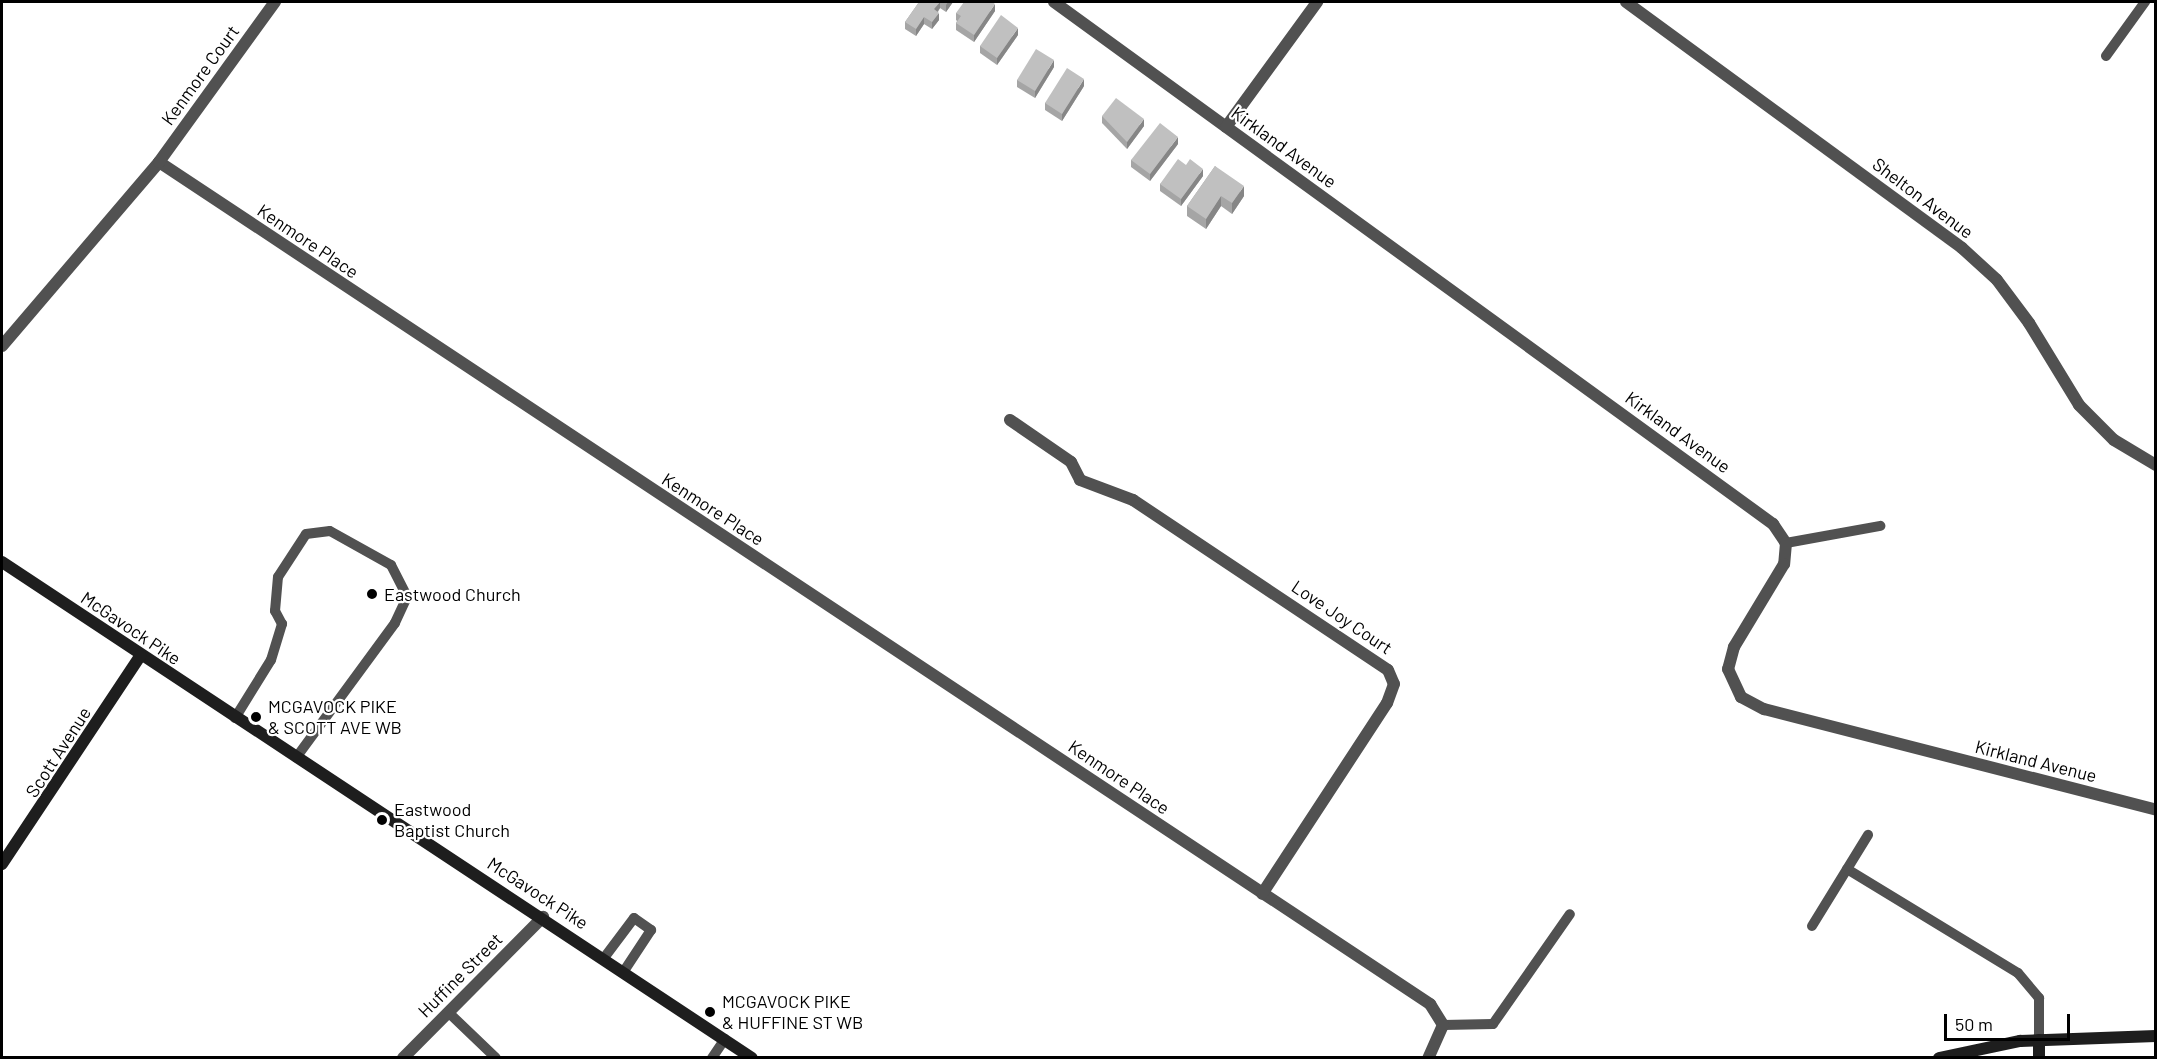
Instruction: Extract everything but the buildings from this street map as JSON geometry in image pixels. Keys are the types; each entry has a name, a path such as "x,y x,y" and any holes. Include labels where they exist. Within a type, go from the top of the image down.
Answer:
{"street":[{"name":"Kirkland Avenue","path":"1054,2 1773,524 1786,543 1784,564 1734,647 1728,669 1741,697 1764,709 2156,810"},
{"path":"1226,127 1317,2"},
{"name":"Shelton Avenue","path":"1626,2 1962,248 1997,280 2029,322 2079,405 2114,440 2156,465"},
{"name":"Kenmore Court","path":"159,162 271,4"},
{"path":"2,346 159,162"},
{"name":"Kenmore Place","path":"159,162 1436,1009 1443,1024"},
{"name":"Love Joy Court","path":"1010,420 1071,462 1080,480 1133,500 1388,670 1394,684 1387,703 1262,894"},
{"name":"McGavock Pike","path":"2,562 140,656 543,917 752,1058"},
{"name":"Scott Avenue","path":"2,864 140,656"},
{"name":"Huffine Street","path":"403,1058 543,917"},
{"path":"1428,1058 1443,1024"},
{"path":"1939,1058 2039,1040 2156,1036"},
{"path":"2039,1040 2039,1058"}],"lane":[{"path":"2106,56 2145,2"},
{"path":"1786,543 1880,526"},
{"path":"235,718 272,660 282,624 274,610 278,577 306,534 330,531 391,565 406,597 395,623 296,758"},
{"path":"1812,926 1868,835"},
{"path":"1847,869 2018,973 2038,998 2039,1040"},
{"path":"1443,1024 1493,1024 1570,914"},
{"path":"604,958 634,918 651,930 624,971"},
{"path":"448,1012 496,1058"},
{"path":"712,1058 725,1039"}],"place":[{"name":"Eastwood Church","path":"372,594"},
{"name":"MCGAVOCK PIKE & SCOTT AVE WB","path":"256,717"},
{"name":"Eastwood Baptist Church","path":"382,820"},
{"name":"MCGAVOCK PIKE & HUFFINE ST WB","path":"710,1012"}]}
